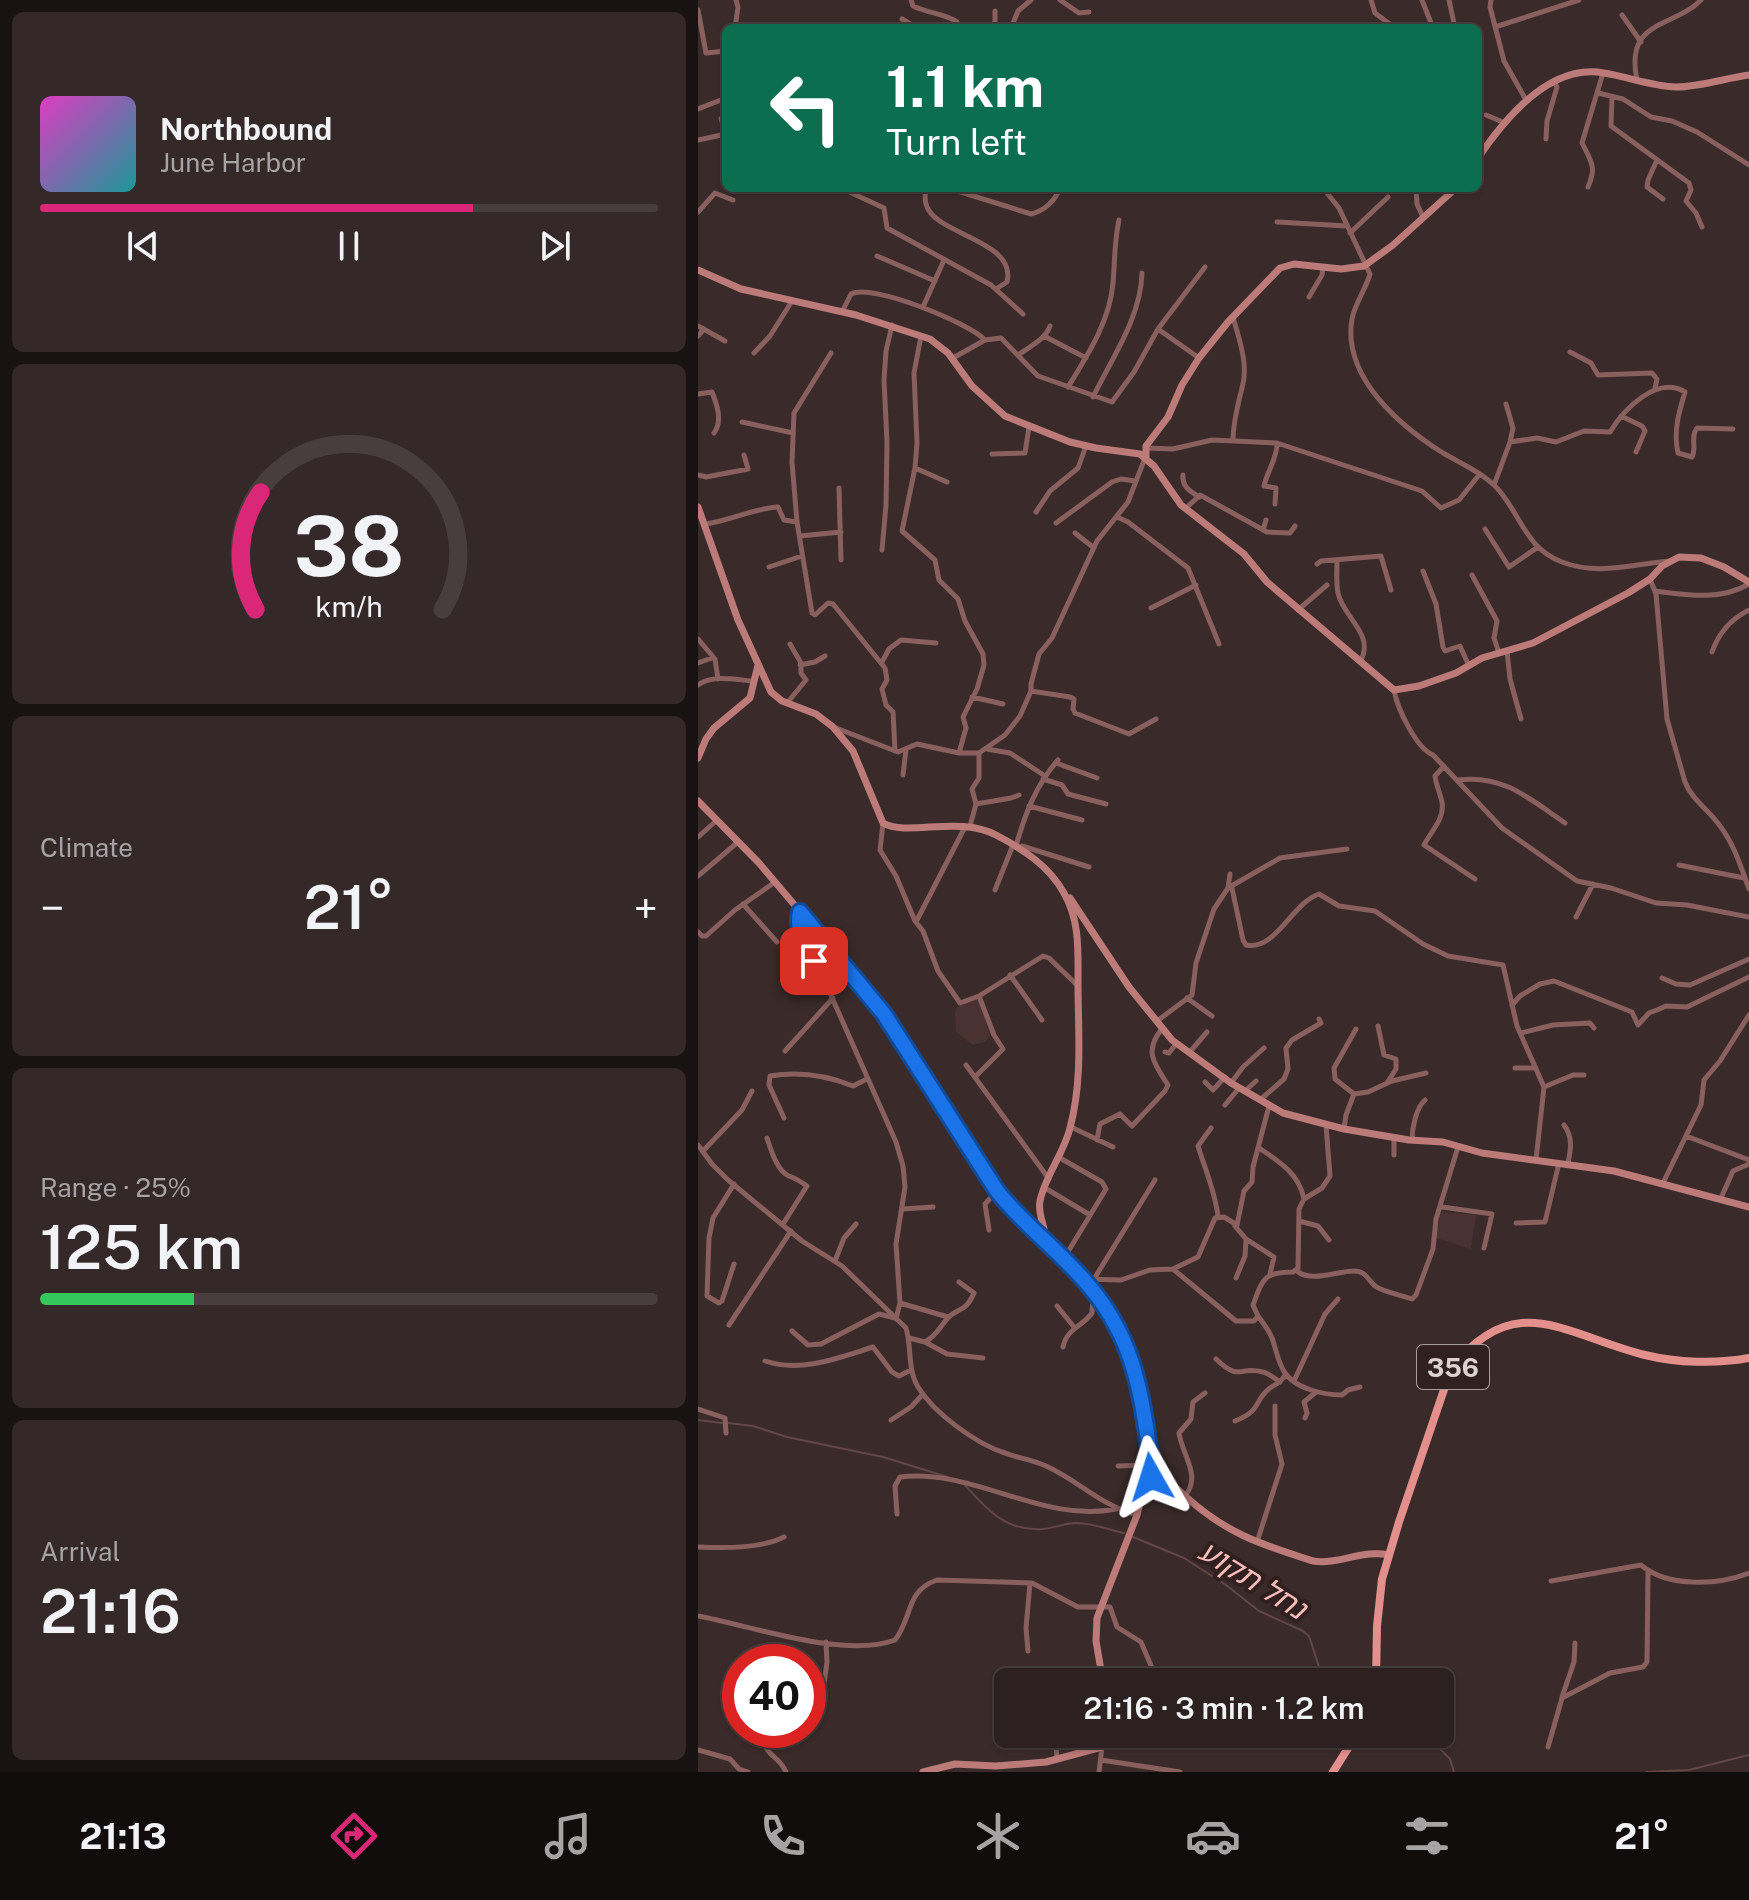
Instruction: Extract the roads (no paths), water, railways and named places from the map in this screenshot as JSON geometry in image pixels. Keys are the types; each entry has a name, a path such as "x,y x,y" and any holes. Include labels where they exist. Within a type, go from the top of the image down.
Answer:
{"main road":[{"name":"356","path":"1375,1668 1379,1602 1389,1555 1451,1369 1468,1348 1489,1333 1523,1321 1543,1322 1647,1355 1697,1361 1749,1360"},
{"path":"1333,1772 1350,1748"},
{"path":"1340,1772 1353,1748"}],"street":[{"path":"736,0 736,21"},
{"path":"911,0 913,6 951,17 957,24"},
{"path":"1013,24 1018,11 1031,0"},
{"path":"1060,0 1079,13 1089,12"},
{"path":"1371,0 1375,13 1390,24"},
{"path":"1422,0 1431,23"},
{"path":"1449,0 1454,24"},
{"path":"1491,0 1490,7 1504,61 1526,100"},
{"path":"1495,27 1579,0"},
{"path":"1638,83 1634,66 1641,42 1652,27 1694,7 1701,0"},
{"path":"698,10 706,53 722,51"},
{"path":"994,24 995,11"},
{"path":"1622,15 1641,42"},
{"path":"902,19 910,24"},
{"path":"1482,153 1526,100 1555,83 1585,72 1603,73 1638,83 1679,87 1749,75"},
{"path":"1588,187 1594,174 1593,165 1582,143 1603,73"},
{"path":"1546,139 1547,121 1557,87 1555,83"},
{"path":"1598,93 1623,99 1651,117 1672,121 1697,132 1749,165"},
{"path":"1612,97 1611,126 1691,186 1686,201 1702,227"},
{"path":"698,109 722,100"},
{"path":"1486,115 1505,123"},
{"path":"698,140 722,136"},
{"path":"1657,160 1647,187 1663,199"},
{"path":"850,192 884,208 887,228 973,273 1023,314"},
{"path":"926,192 925,201 932,216 971,236 1003,259 1009,275 1007,282 996,289"},
{"path":"961,192 1031,214 1052,201 1058,192"},
{"path":"1327,192 1370,274 1352,319 1352,353 1357,366 1394,414 1423,439 1494,485 1538,547 1558,561 1608,571 1685,556 1701,558 1724,567 1749,583"},
{"path":"1416,192 1417,204 1423,217"},
{"path":"833,727 895,751 917,744 959,753 979,753 1005,735 1020,716 1031,691 1039,654 1052,638 1104,528 1128,502 1143,459 1143,449 1168,417 1182,385 1199,358 1280,268 1294,264 1354,269 1364,266 1393,245 1451,192"},
{"path":"698,212 715,193 733,200"},
{"path":"1277,222 1349,230 1388,197"},
{"path":"1068,387 1086,358 1108,311 1113,285 1113,245 1119,220"},
{"path":"877,256 935,281"},
{"path":"923,307 944,260"},
{"path":"953,358 985,340 1001,338 1038,376 1105,401 1116,400 1158,329 1205,267"},
{"path":"1309,297 1323,268"},
{"path":"698,270 741,289 892,325 921,336 938,344 953,358 972,386 994,408 1029,427 1086,446 1122,452 1173,449 1212,440 1277,443 1422,491 1441,508 1459,500 1479,475"},
{"path":"1093,397 1125,334 1141,287 1142,273"},
{"path":"842,312 851,294 863,291 923,307 962,325 985,340"},
{"path":"754,353 770,336 792,300"},
{"path":"1233,317 1242,349 1244,373 1233,440"},
{"path":"882,550 887,442 884,380 892,325"},
{"path":"1018,355 1044,336 1050,326"},
{"path":"698,336 701,328 725,341"},
{"path":"1158,329 1199,358"},
{"path":"921,336 914,373 915,468 902,531 935,560 939,580 958,599 965,621 983,654 984,665 963,717 966,728 959,753"},
{"path":"1044,336 1086,358"},
{"path":"1510,442 1537,438 1556,442 1584,431 1606,434 1621,416 1654,389 1657,379 1652,373 1598,375 1591,363 1570,352"},
{"path":"831,353 794,413 792,462 802,556 812,613 815,615 828,603 833,604 882,662 888,676 882,689 895,721 895,751"},
{"path":"1654,389 1675,388 1685,392 1679,406 1677,429 1678,453 1683,456 1692,457 1693,437 1697,428 1733,429"},
{"path":"698,394 712,392 718,412 718,427 714,433"},
{"path":"1494,485 1513,428 1506,404"},
{"path":"1621,416 1642,426 1645,431 1636,452"},
{"path":"742,422 793,433"},
{"path":"992,454 1025,453 1029,427"},
{"path":"1275,504 1276,488 1264,486 1279,447 1277,443"},
{"path":"1036,512 1050,491 1078,468 1086,446"},
{"path":"1143,449 1185,509 1244,554 1267,582 1297,610 1394,690 1401,713 1422,749 1444,766 1502,828 1521,843 1577,881 1656,903 1687,905 1749,917"},
{"path":"698,475 706,477 748,469 744,455"},
{"path":"915,468 947,482"},
{"path":"1183,475 1182,481 1187,490 1263,530 1290,533 1295,526"},
{"path":"1056,523 1112,482 1121,479 1135,481"},
{"path":"839,488 841,560"},
{"path":"1185,509 1199,497"},
{"path":"698,507 738,620 771,692 787,703 816,714 833,727 853,751 883,823 880,850 923,931 938,971 957,1001 968,1002 1043,956 1078,985"},
{"path":"705,524 726,521 767,507 778,507 784,520 797,522"},
{"path":"1117,517 1188,568 1219,644"},
{"path":"1263,530 1266,520"},
{"path":"1485,529 1509,567 1538,547"},
{"path":"800,536 841,532"},
{"path":"1075,533 1094,548"},
{"path":"769,567 802,556"},
{"path":"1317,564 1321,561 1381,556 1391,590"},
{"path":"1394,690 1419,686 1520,648 1586,617 1651,577 1671,560"},
{"path":"1337,561 1338,593 1363,635 1364,655 1360,663"},
{"path":"1650,563 1654,565 1651,577 1655,591 1667,719 1685,782 1689,791 1720,825 1736,852 1749,889"},
{"path":"1423,571 1436,604 1443,647 1445,651 1460,646 1469,666"},
{"path":"1472,575 1497,621 1494,638 1503,652 1521,719"},
{"path":"1655,591 1695,596 1720,595 1749,583"},
{"path":"1151,608 1196,585"},
{"path":"1297,610 1327,585"},
{"path":"1712,652 1733,618 1749,610"},
{"path":"698,639 715,659 718,679"},
{"path":"882,662 889,649 901,640 936,643"},
{"path":"787,703 806,680 802,677 790,644"},
{"path":"800,665 825,656"},
{"path":"698,663 712,658"},
{"path":"698,758 714,728 750,698 758,665"},
{"path":"698,685 718,679 755,681"},
{"path":"1031,691 1070,697 1074,699 1075,713 1129,734 1156,719"},
{"path":"972,697 1003,704"},
{"path":"987,749 1010,753 1044,778 1062,785 1068,794 1106,804"},
{"path":"903,775 906,750"},
{"path":"916,922 968,826 976,804 972,789 979,778 979,753"},
{"path":"995,890 1015,847 1029,806 1057,762 1097,778"},
{"path":"1444,766 1435,776 1442,812 1424,845 1475,879"},
{"path":"1457,780 1473,778 1503,783 1565,823"},
{"path":"976,804 1019,795"},
{"path":"698,801 775,882 884,1014 997,1191 1015,1214 1083,1279 1109,1313 1129,1350 1151,1471 1095,1626 1101,1668"},
{"path":"1029,806 1082,820"},
{"path":"698,837 716,821"},
{"path":"883,823 897,828 968,826 993,833 1049,871 1083,925 1176,1044 1269,1106 1299,1119 1344,1129 1563,1163 1663,1183 1749,1207"},
{"path":"698,876 738,842"},
{"path":"1015,847 1022,846 1089,867"},
{"path":"1156,1022 1192,995 1196,963 1214,909 1230,888 1280,858 1347,849"},
{"path":"1679,865 1745,878"},
{"path":"1230,874 1230,888 1246,945 1261,945 1269,940 1295,911 1319,894 1339,906 1375,911 1423,944 1448,956 1503,965 1521,1033 1544,1087 1536,1160"},
{"path":"698,932 706,936 775,882"},
{"path":"1576,917 1593,884"},
{"path":"743,904 777,942"},
{"path":"800,912 798,917 805,946 833,998 896,1142 903,1166 905,1187 896,1244 900,1303 896,1319"},
{"path":"1045,1242 1046,1231 1039,1207 1071,1127 1078,1087 1078,942 1083,925"},
{"path":"1662,978 1676,984 1690,985 1749,959"},
{"path":"1010,975 1042,1020"},
{"path":"1512,1006 1520,996 1540,984 1554,981 1632,1012 1638,1025 1649,1013 1666,1006 1687,1007 1749,977"},
{"path":"975,1077 1003,1049 994,1035 979,996"},
{"path":"785,1051 833,998"},
{"path":"1187,998 1212,1016"},
{"path":"1663,1183 1701,1105 1704,1080 1749,1015"},
{"path":"1260,1101 1284,1079 1288,1069 1286,1048 1292,1040 1321,1023 1319,1019"},
{"path":"1521,1033 1572,1023 1590,1023 1594,1028"},
{"path":"1378,1026 1384,1055 1396,1059 1396,1069 1387,1084"},
{"path":"1097,1140 1100,1124 1120,1114 1132,1126 1165,1091 1168,1085 1157,1073 1150,1048 1162,1029"},
{"path":"1354,1094 1333,1074 1356,1029"},
{"path":"1189,1054 1207,1032"},
{"path":"1165,1052 1169,1053 1176,1044"},
{"path":"1205,1082 1213,1090 1264,1048"},
{"path":"966,1065 1049,1180"},
{"path":"1515,1068 1536,1068"},
{"path":"1354,1094 1426,1073"},
{"path":"784,1118 769,1085 770,1076 812,1074 853,1086 867,1079"},
{"path":"1544,1087 1573,1075 1584,1075"},
{"path":"1225,1105 1256,1081"},
{"path":"703,1151 742,1110 752,1091"},
{"path":"1344,1129 1354,1094"},
{"path":"1412,1140 1418,1109 1425,1100"},
{"path":"1235,1226 1239,1221 1244,1191 1252,1182 1269,1106"},
{"path":"1297,1271 1299,1209 1304,1199 1322,1188 1330,1176 1326,1125"},
{"path":"1516,1223 1545,1222 1563,1163 1571,1148 1570,1132 1564,1125"},
{"path":"1071,1127 1113,1147"},
{"path":"1211,1128 1198,1146 1218,1206 1218,1217"},
{"path":"1686,1136 1749,1162"},
{"path":"1394,1137 1394,1155"},
{"path":"767,1138 777,1165 787,1176 796,1177 807,1186 783,1224"},
{"path":"698,1145 712,1164 734,1184 791,1231 835,1261 906,1328 911,1370 923,1394 959,1427 982,1443 1003,1453 1044,1465 1116,1509 1137,1515"},
{"path":"1270,1274 1357,1271 1365,1274 1375,1286 1412,1299 1433,1249 1436,1219 1458,1147"},
{"path":"1259,1148 1292,1172 1302,1188 1304,1199"},
{"path":"1060,1158 1105,1185 1106,1189 1063,1260"},
{"path":"1721,1198 1733,1171 1749,1162"},
{"path":"1063,1347 1065,1337 1092,1313 1095,1294 1092,1284 1155,1180"},
{"path":"734,1184 713,1218 707,1296 719,1303 722,1301 734,1264"},
{"path":"1045,1188 1090,1215"},
{"path":"989,1230 985,1204 997,1191"},
{"path":"902,1209 933,1207"},
{"path":"1442,1207 1492,1214 1484,1248"},
{"path":"1083,1279 1121,1280 1150,1270 1173,1269 1198,1257 1215,1218 1224,1217 1246,1239 1274,1257 1270,1274 1254,1301 1258,1316 1271,1334 1285,1375 1316,1392 1344,1398 1348,1390 1360,1387"},
{"path":"1299,1221 1318,1226 1329,1240"},
{"path":"835,1261 844,1238 856,1224"},
{"path":"729,1325 791,1231"},
{"path":"1236,1278 1245,1256 1246,1239"},
{"path":"1173,1269 1236,1321 1248,1323 1258,1316"},
{"path":"925,1342 938,1334 948,1317 963,1311 974,1293 959,1282"},
{"path":"1294,1381 1325,1314 1338,1299"},
{"path":"900,1303 948,1317"},
{"path":"1057,1306 1074,1327"},
{"path":"792,1331 808,1345 821,1344 879,1314 896,1319"},
{"path":"909,1338 925,1342 947,1354 983,1358"},
{"path":"765,1361 788,1366 826,1362 873,1347 892,1372 899,1376 911,1370"},
{"path":"1216,1359 1229,1371 1239,1374 1264,1372 1280,1382"},
{"path":"1235,1421 1250,1415 1270,1388 1285,1375"},
{"path":"1305,1418 1304,1402 1316,1392"},
{"path":"1185,1496 1194,1475 1179,1433 1191,1419 1193,1402 1205,1393"},
{"path":"891,1420 911,1407 923,1394"},
{"path":"1257,1542 1282,1464 1275,1435 1275,1406"},
{"path":"698,1409 725,1418 726,1433"},
{"path":"1118,1466 1151,1471 1167,1480 1226,1529 1313,1561 1325,1563 1371,1553 1389,1555"},
{"path":"897,1514 895,1486 900,1477 920,1475 973,1484 1060,1510 1087,1512 1116,1509"},
{"path":"698,1547 732,1547 776,1541 784,1537"},
{"path":"1551,1581 1641,1565 1648,1571 1688,1582 1719,1580 1749,1573"},
{"path":"1562,1698 1610,1673 1643,1667 1647,1662 1648,1571"},
{"path":"698,1616 826,1642 866,1646 895,1640 902,1631 920,1588 937,1580 1030,1583 1078,1607 1110,1607 1117,1627 1141,1642 1152,1668"},
{"path":"1028,1651 1026,1628 1030,1583"},
{"path":"826,1642 826,1669"},
{"path":"1548,1747 1574,1662 1575,1643"},
{"path":"767,1748 769,1755 785,1766 786,1772"},
{"path":"1056,1748 1057,1759"},
{"path":"923,1772 955,1764 996,1766 1057,1759 1098,1748"},
{"path":"1099,1772 1102,1748"},
{"path":"698,1750 730,1759 739,1769 748,1772"},
{"path":"1101,1760 1180,1772"}],"waterway":[{"path":"698,1420 722,1423"},
{"path":"728,1423 753,1426 787,1437 883,1457 948,1477"},
{"path":"964,1484 989,1510 1018,1527 1043,1529 1080,1523 1124,1533"},
{"name":"נחל תקוע","path":"1133,1537 1184,1558 1259,1611 1303,1631 1309,1636 1319,1668"},
{"name":"נחל תקוע","path":"1439,1748 1450,1759 1454,1772"},
{"name":"נחל תקוע","path":"1646,1772 1689,1770 1749,1755"}]}
